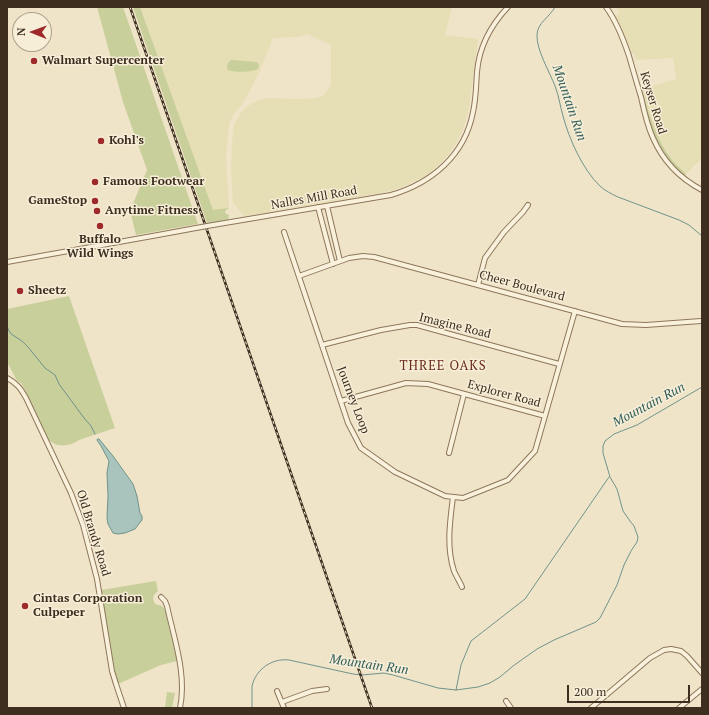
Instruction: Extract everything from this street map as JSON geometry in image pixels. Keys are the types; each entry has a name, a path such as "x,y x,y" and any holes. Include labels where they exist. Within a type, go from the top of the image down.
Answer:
{"street":[{"name":"Nalles Mill Road","path":"7,262 377,197 401,192 420,183 429,178 450,159 463,139 472,119 476,95 478,63 484,43 493,25 508,7"},
{"name":"Keyser Road","path":"606,7 614,19 623,38 647,123 655,143 672,168 688,182 702,190"},
{"path":"327,206 340,261"},
{"path":"478,285 485,258 504,232 528,206"},
{"path":"318,207 333,264"},
{"name":"Journey Loop","path":"284,232 348,423 361,448 394,472 445,496 463,498 508,480 535,451 575,311"},
{"name":"Cheer Boulevard","path":"299,276 349,258 362,256 374,257 622,324 646,325 701,321"},
{"name":"Imagine Road","path":"322,345 381,330 417,325 559,364"},
{"name":"Old Brandy Road","path":"7,378 19,386 26,398 65,480 77,509 94,564 112,671 124,708"},
{"name":"Explorer Road","path":"341,401 406,383 428,384 545,416"},
{"path":"448,453 464,394"},
{"path":"453,497 449,549 454,571 462,587"},
{"path":"161,597 167,606 181,670 182,691 180,708"},
{"path":"591,708 650,658 664,650 671,649 681,651 702,673"},
{"path":"282,702 312,691 327,689"},
{"path":"679,708 702,690"},
{"path":"277,691 284,708"},
{"path":"506,702 511,708"}],"shaded area":[{"path":"140,7 452,7 445,35 478,39 469,108 465,123 459,138 445,159 424,177 397,189 244,216 233,203 231,168 234,126 242,111 249,105 259,100 268,98 316,98 324,95 331,85 331,45 307,34 300,37 273,38 249,93 233,115 230,122 226,156 229,208 213,211"},
{"path":"616,7 702,7 702,158 686,174 674,162 658,136 651,120 642,89 676,79 673,58 636,60 634,53 631,54 615,16 620,14"}],"green space":[{"path":"97,7 123,7 198,224 136,235 130,211 147,170 123,102"},
{"path":"133,7 140,7 213,210 229,208 225,211 226,214 229,215 228,221 207,223"},
{"path":"231,60 255,62 258,63 259,66 258,69 252,71 231,71 228,70 227,67"},
{"path":"640,89 642,89 650,117 662,144 673,161 686,174 684,177 666,159 656,143 644,107"},
{"path":"69,296 115,428 71,444 58,445 54,444 47,438 25,395 26,392 21,383 17,381 7,362 7,309"},
{"path":"156,581 158,591 154,595 153,599 155,604 162,606 165,609 177,661 161,665 118,684 101,590"},
{"path":"167,692 175,693 172,708 165,708"}],"water":[{"path":"99,439 133,484 137,496 142,520 135,529 125,533 113,533 108,524 107,473 109,461 97,440"}],"waterway":[{"name":"Mountain Run","path":"555,7 539,27 537,41 556,90 569,134 582,163 588,172 604,189 618,197 679,220 689,225 702,236"},
{"path":"7,327 11,334 22,341 45,368 55,375 59,384 91,426 95,434"},
{"name":"Mountain Run","path":"252,708 252,686 257,674 266,666 277,661 289,660 353,674 362,675 384,673 438,688 456,690 478,687 490,683 537,649 596,622 600,618 617,585 624,565 637,542 638,537 634,526 623,511 617,489 610,477 603,453 605,441 614,434 637,425 702,387"},
{"path":"456,690 461,665 471,641 525,599 609,477"}],"railway":[{"path":"130,7 372,708"}],"place":[{"name":"Walmart Supercenter","path":"34,61"},
{"name":"Kohl's","path":"101,141"},
{"name":"Famous Footwear","path":"95,182"},
{"name":"GameStop","path":"95,201"},
{"name":"Anytime Fitness","path":"97,211"},
{"name":"Buffalo Wild Wings","path":"100,226"},
{"name":"Sheetz","path":"20,291"},
{"name":"Cintas Corporation Culpeper","path":"25,606"}],"district":[{"name":"THREE OAKS","path":"443,366"}]}
